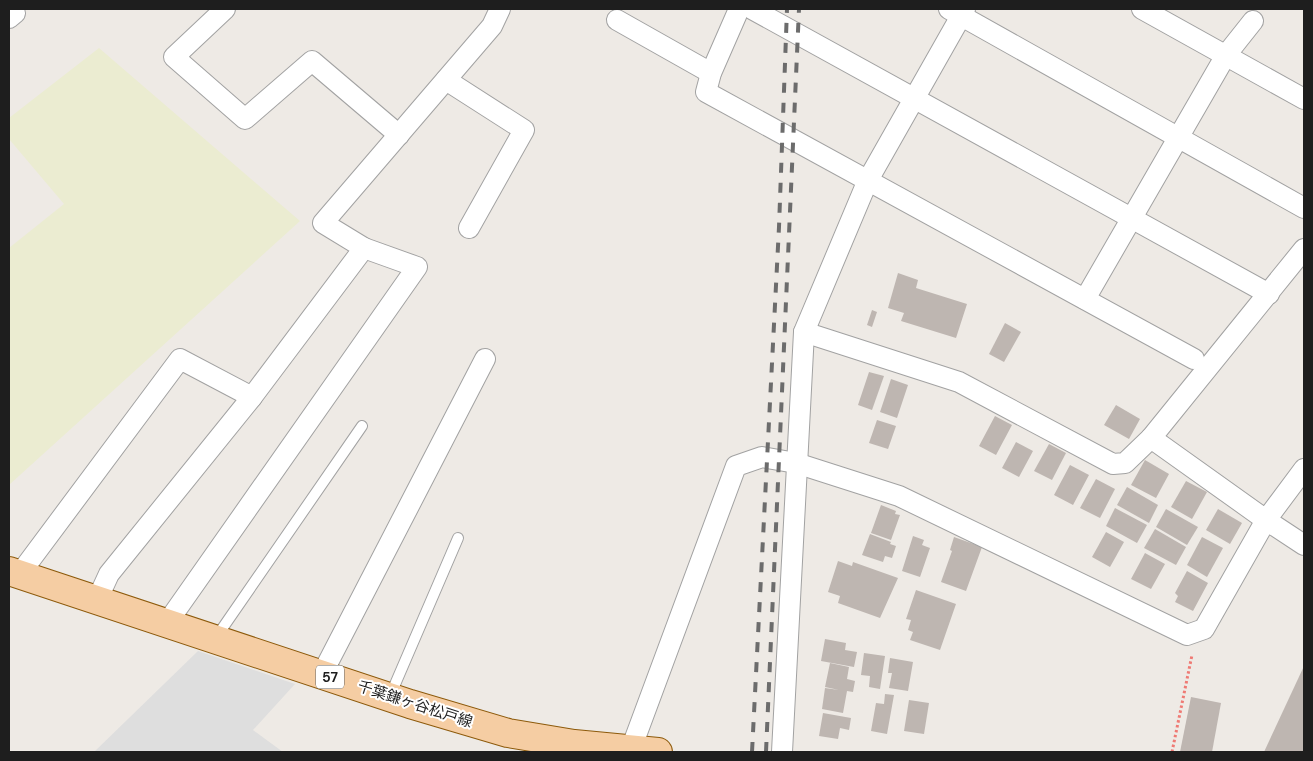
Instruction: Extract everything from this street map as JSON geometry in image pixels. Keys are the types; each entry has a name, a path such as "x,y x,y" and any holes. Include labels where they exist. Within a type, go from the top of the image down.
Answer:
{"main road":[{"name":"千葉鎌ヶ谷松戸線","path":"14,573 214,640 508,734 573,748 631,749 658,752"}],"street":[{"path":"225,9 174,57 245,119 312,61 399,135"},
{"path":"167,623 417,267 364,248 323,223 492,26 500,9"},
{"path":"739,9 710,73 706,92 1194,359"},
{"path":"752,9 1269,294"},
{"path":"1142,9 1304,99"},
{"path":"782,752 804,332 868,180 914,99 959,11 1304,208"},
{"path":"617,20 710,73"},
{"path":"1085,299 1226,55 1253,21"},
{"path":"446,80 524,130 468,228"},
{"path":"97,600 108,574 252,397 364,248"},
{"path":"804,332 959,382 1113,464 1125,463 1151,438 1304,249"},
{"path":"14,573 180,359 252,397"},
{"path":"322,674 485,359"},
{"path":"1151,438 1304,545"},
{"path":"631,749 736,466 762,457 796,463 899,496 1187,635 1204,628 1266,520 1304,469"}],"lane":[{"path":"214,640 362,426"},
{"path":"389,697 458,538"}],"path":[{"path":"1172,752 1196,632"}],"green space":[{"path":"99,48 300,221 9,485 9,248 64,204 9,139 9,118"}],"shaded area":[{"path":"198,651 295,684 253,730 283,752 94,752"}],"building":[{"path":"898,273 918,280 916,288 967,304 956,338 901,321 904,313 888,308"},
{"path":"872,310 877,312 872,327 867,325"},
{"path":"1005,323 1021,332 1004,362 989,354"},
{"path":"869,372 884,376 872,410 858,405"},
{"path":"891,379 908,385 897,418 880,412"},
{"path":"1116,405 1140,419 1129,439 1104,425"},
{"path":"995,416 1012,425 996,455 979,446"},
{"path":"877,420 896,426 888,449 869,443"},
{"path":"1016,442 1033,451 1019,477 1002,468"},
{"path":"1049,444 1066,453 1052,480 1034,471"},
{"path":"1145,460 1169,474 1156,498 1131,485"},
{"path":"1070,465 1089,475 1073,505 1054,495"},
{"path":"1096,479 1115,489 1100,518 1080,508"},
{"path":"1186,481 1207,492 1192,519 1171,507"},
{"path":"1127,487 1158,505 1149,523 1117,505"},
{"path":"881,505 896,511 895,514 900,515 891,540 871,533"},
{"path":"1115,508 1147,525 1137,543 1106,526"},
{"path":"1166,509 1198,527 1187,545 1156,527"},
{"path":"1218,509 1242,523 1230,544 1206,530"},
{"path":"1155,529 1186,547 1176,565 1144,548"},
{"path":"1106,532 1124,542 1110,567 1092,557"},
{"path":"870,534 891,542 890,544 896,546 892,558 885,556 883,562 862,555"},
{"path":"913,536 924,540 922,545 930,548 920,577 902,571"},
{"path":"954,537 982,547 966,591 941,582 952,551 950,550"},
{"path":"1202,537 1223,548 1207,577 1187,565"},
{"path":"1145,553 1165,564 1151,589 1131,579"},
{"path":"838,561 852,566 853,562 898,578 880,618 838,603 840,596 828,592"},
{"path":"1187,571 1208,583 1193,611 1175,602 1178,596 1175,593"},
{"path":"916,590 956,604 940,650 910,640 913,632 908,630 911,620 906,619"},
{"path":"825,639 846,643 845,650 857,652 854,667 821,661"},
{"path":"864,653 885,656 880,689 869,687 870,676 861,675"},
{"path":"890,658 913,662 908,691 889,688 892,673 888,673"},
{"path":"830,663 849,667 847,679 855,681 853,692 847,691 843,713 822,709 825,688 839,690 825,687"},
{"path":"1304,666 1304,752 1264,752"},
{"path":"885,694 894,695 887,734 871,731 876,703 884,704"},
{"path":"1191,697 1221,703 1212,752 1180,752"},
{"path":"909,700 929,703 924,734 904,731"},
{"path":"823,713 851,718 849,730 840,728 838,739 819,736"}],"railway":[{"path":"752,752 779,227 787,9"},
{"path":"766,752 799,9"}]}
